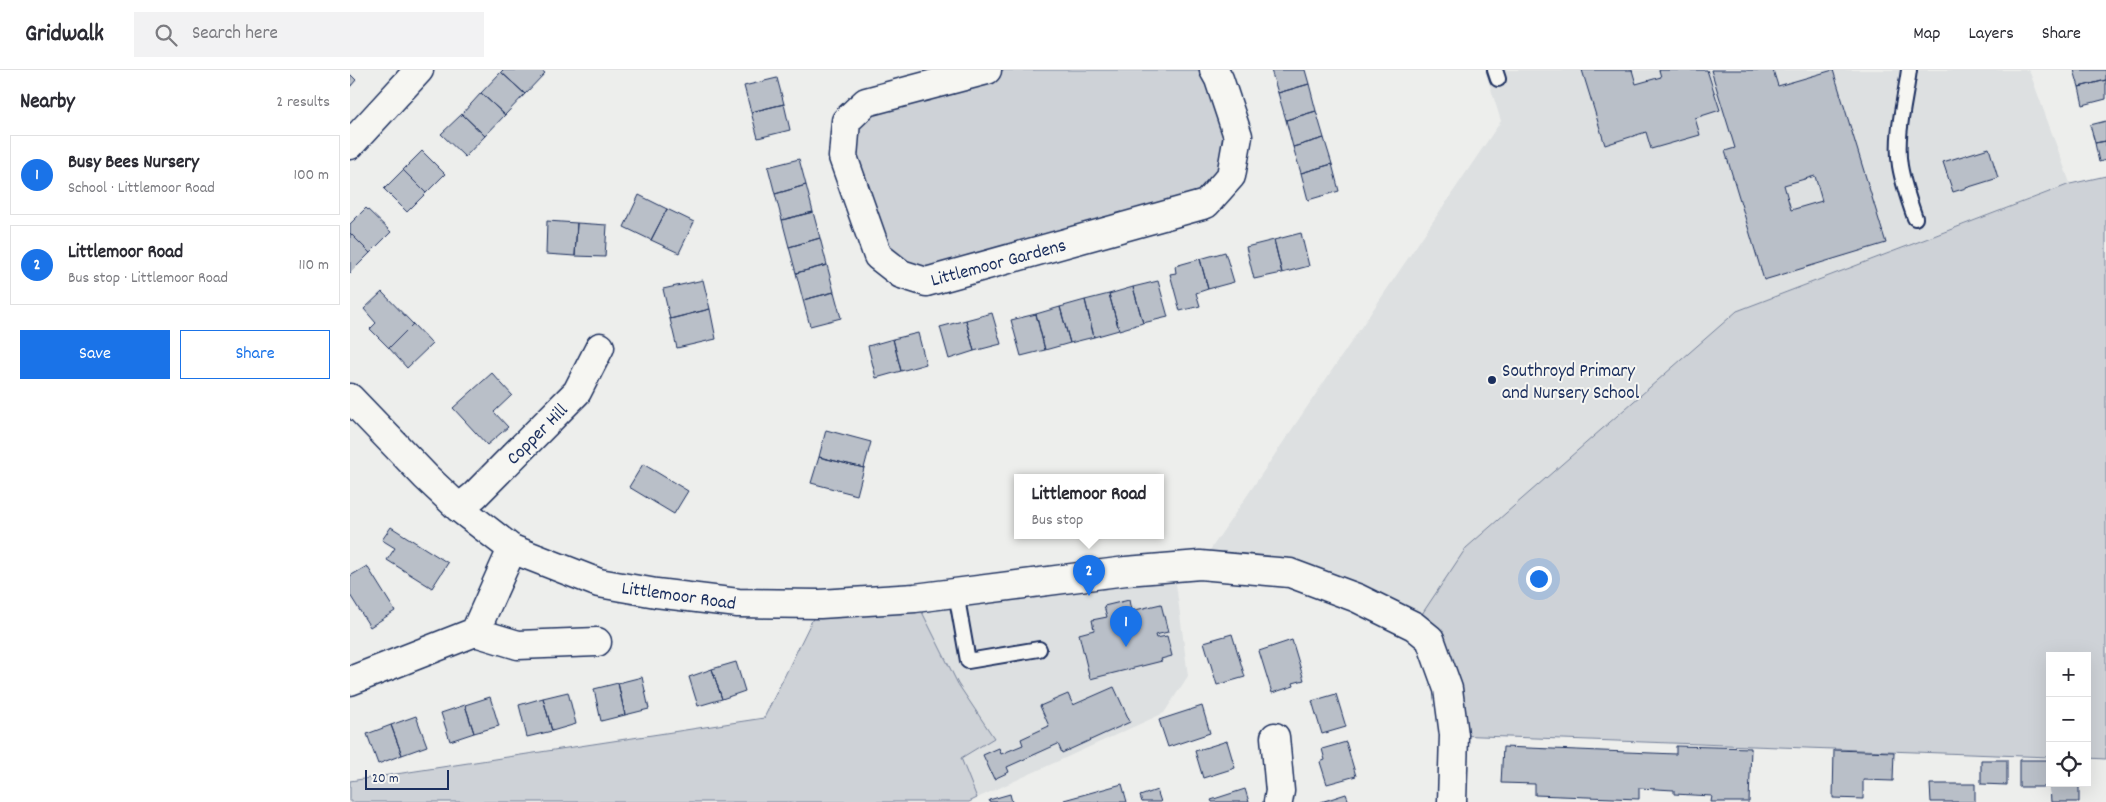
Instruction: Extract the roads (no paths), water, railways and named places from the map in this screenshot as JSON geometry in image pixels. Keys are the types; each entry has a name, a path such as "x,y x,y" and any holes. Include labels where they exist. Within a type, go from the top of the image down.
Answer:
{"street":[{"path":"350,145 419,70"},
{"name":"Littlemoor Gardens","path":"987,70 866,102 846,121 843,158 878,256 901,274 926,282 1206,204 1231,176 1238,136 1219,78 1214,70"},
{"name":"Copper Hill","path":"459,508 475,495 577,392 600,347"},
{"name":"Littlemoor Road","path":"350,398 426,477 459,508 512,549 599,583 656,593 738,603 820,604 956,593 1126,571 1200,565 1290,573 1357,598 1414,626 1430,639 1448,690 1454,735 1452,802"},
{"path":"476,632 512,549"},
{"path":"350,681 476,632 518,645 597,642"},
{"path":"1275,738 1280,791 1278,802"}],"lane":[{"path":"1909,70 1899,144 1900,165 1915,218"},
{"path":"956,593 968,661 1039,649"}],"place":[{"name":"Southroyd Primary and Nursery School","path":"1492,380"},
{"name":"Littlemoor Road","path":"1089,596"},
{"name":"Busy Bees Nursery","path":"1126,647"}]}
